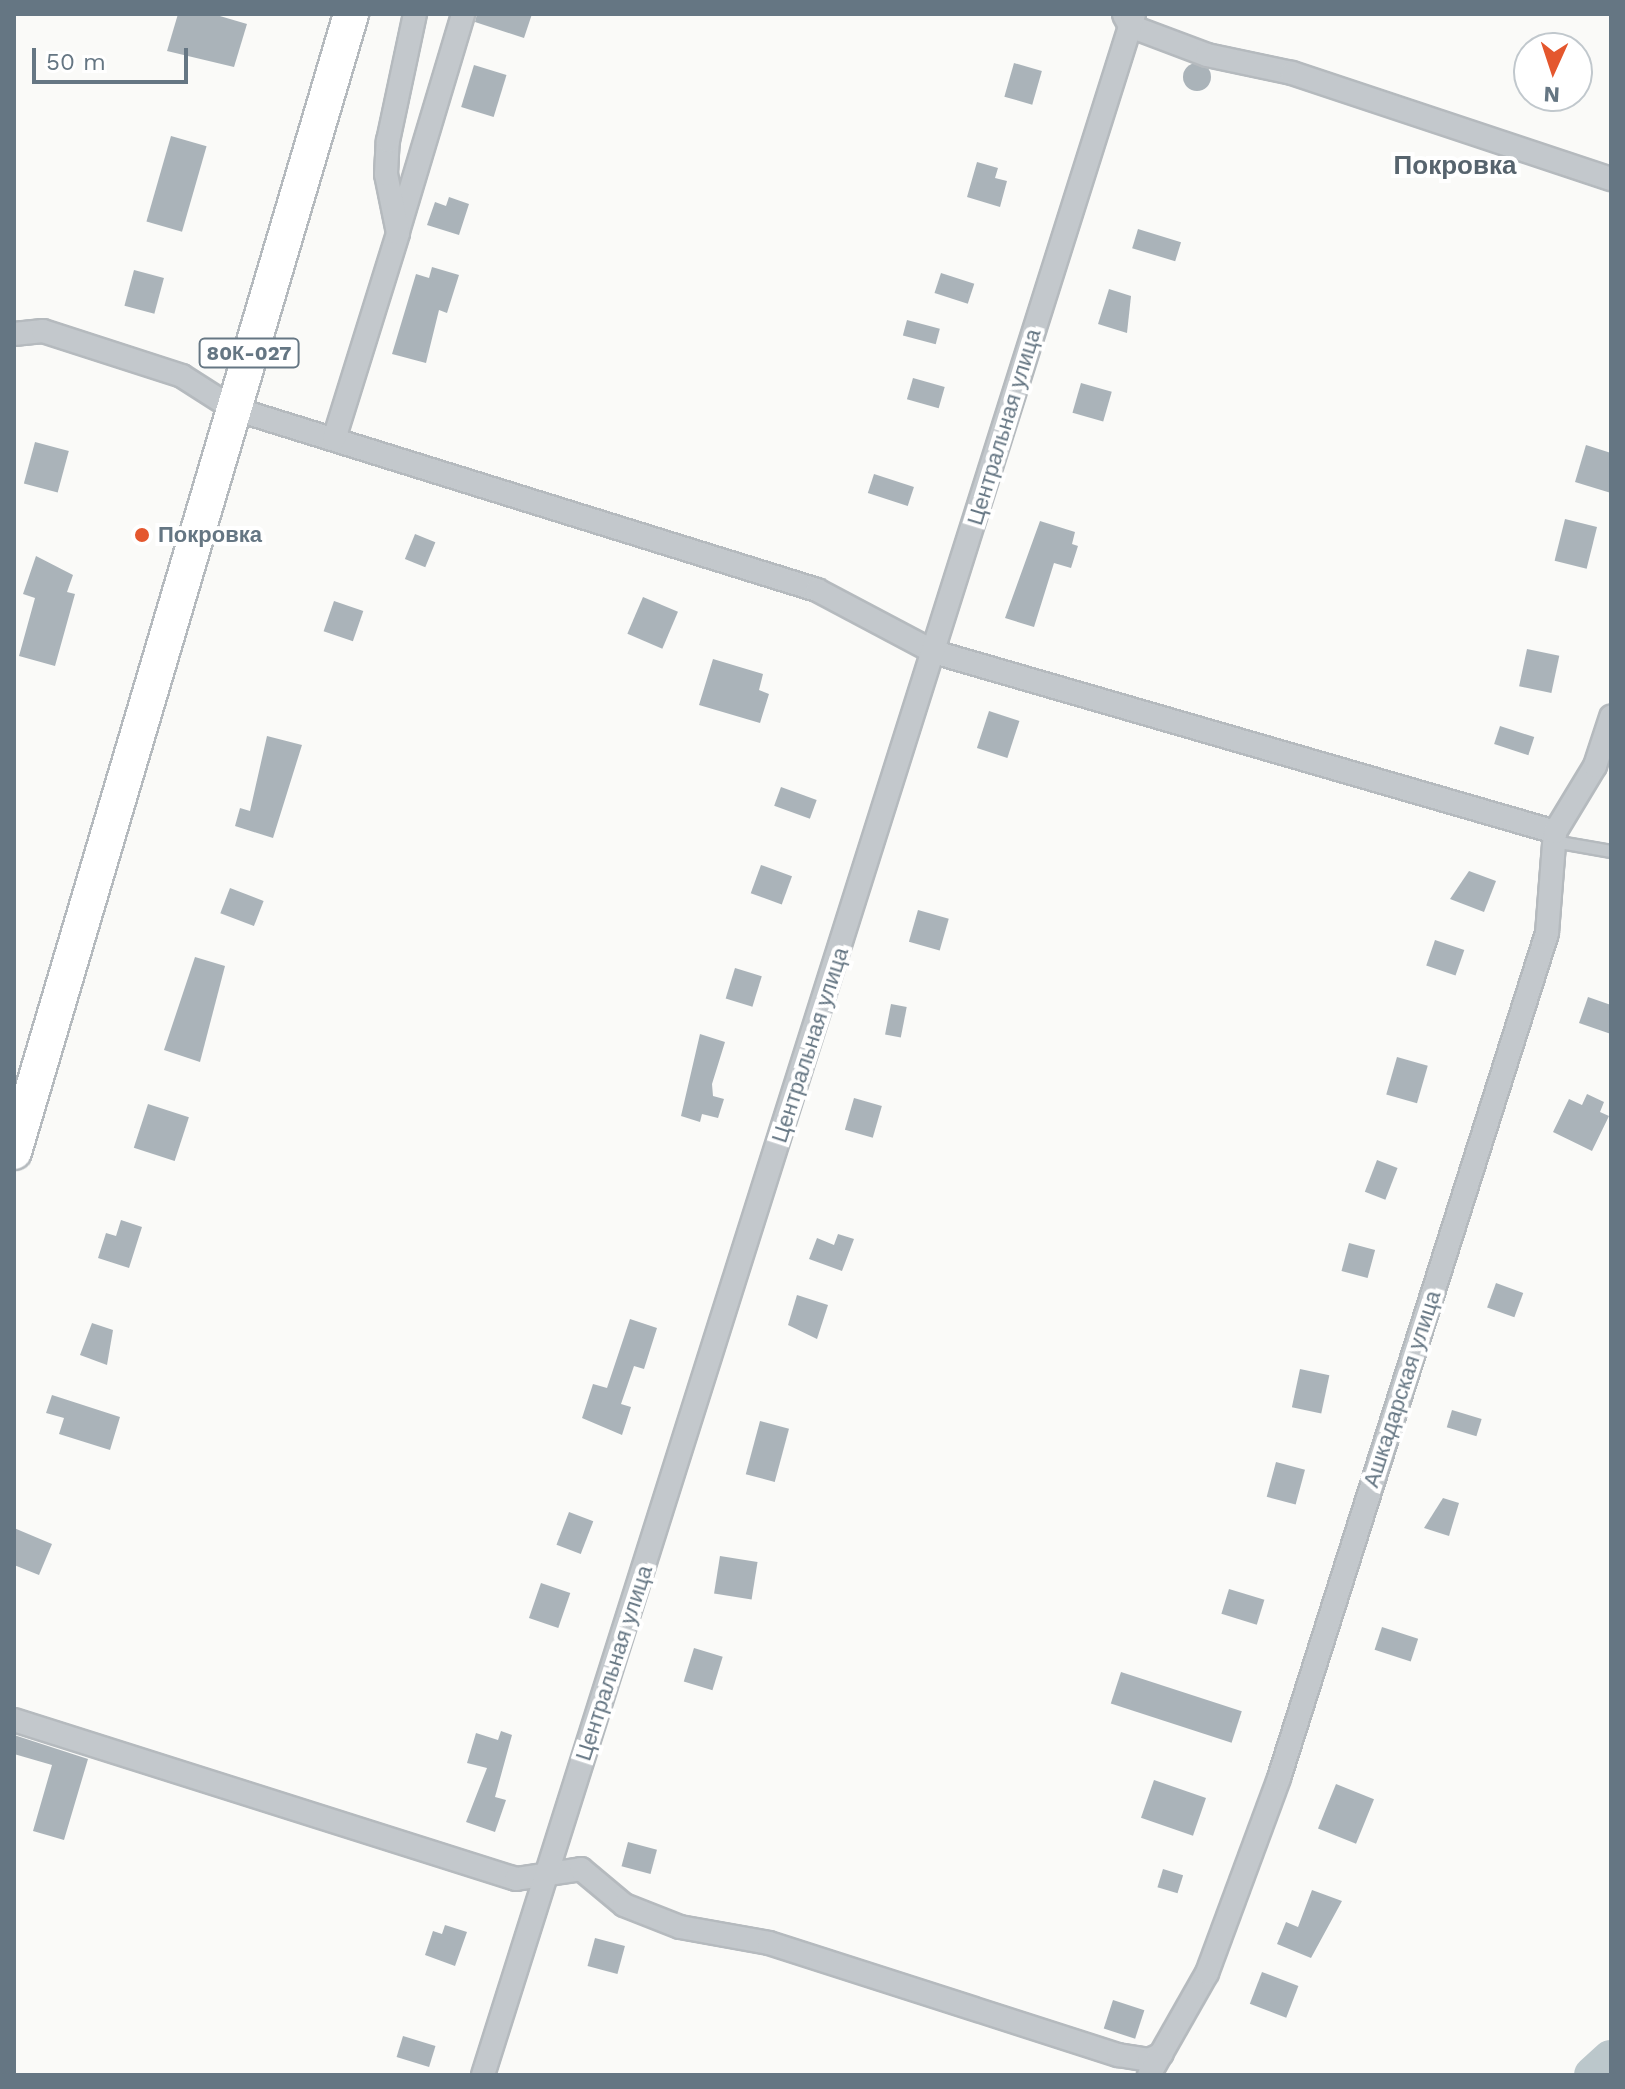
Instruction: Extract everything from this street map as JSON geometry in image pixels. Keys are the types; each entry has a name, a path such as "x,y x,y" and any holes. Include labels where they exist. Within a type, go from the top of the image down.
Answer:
{"main road":[{"name":"80К-027","path":"14,1152 351,14"}],"street":[{"path":"398,233 386,174 388,141 415,14"},
{"path":"334,439 463,14"},
{"path":"1129,18 1207,55 1292,73 1524,145 1611,179"},
{"name":"Центральная улица","path":"483,2075 934,652 1129,18"},
{"path":"14,334 43,331 182,376 232,408 817,590 934,652 1555,837"},
{"name":"Ашкадарская улица","path":"1149,2075 1207,1973 1279,1778 1547,933 1555,837 1595,766 1611,717"},
{"path":"14,1720 516,1879 581,1869 624,1905 680,1927 769,1943 1118,2055 1149,2060 1162,2054"}],"lane":[{"path":"1555,837 1611,851"}],"building":[{"path":"178,14 213,14 247,24 234,67 167,51"},
{"path":"477,14 532,14 524,38 475,22"},
{"path":"1014,63 1042,71 1032,105 1004,97"},
{"path":"1197,63 1207,67 1211,77 1207,87 1197,91 1187,87 1183,77 1187,67"},
{"path":"474,65 507,75 494,117 461,107"},
{"path":"171,136 207,146 182,232 146,222"},
{"path":"977,162 998,168 995,178 1007,181 1000,207 967,197"},
{"path":"449,197 469,204 459,235 427,225 435,202 446,206"},
{"path":"1138,229 1181,242 1175,261 1132,248"},
{"path":"432,267 459,275 447,313 439,310 426,363 392,354 416,274 429,278"},
{"path":"134,270 164,278 154,314 124,306"},
{"path":"941,273 974,284 968,304 935,293"},
{"path":"1109,289 1131,296 1127,333 1098,324"},
{"path":"907,320 940,329 936,344 903,335"},
{"path":"913,378 945,387 939,408 907,399"},
{"path":"1081,383 1112,392 1103,422 1072,413"},
{"path":"35,442 69,451 58,493 24,484"},
{"path":"1586,445 1611,453 1611,493 1575,482"},
{"path":"874,474 914,487 908,506 868,493"},
{"path":"1565,519 1597,527 1587,569 1555,561"},
{"path":"1040,521 1075,532 1072,544 1078,546 1071,568 1054,563 1034,627 1005,618"},
{"path":"415,534 435,542 425,567 405,559"},
{"path":"36,556 73,575 67,592 75,594 55,666 19,656 35,598 23,594"},
{"path":"643,597 678,612 662,649 627,634"},
{"path":"334,601 363,611 353,641 324,631"},
{"path":"1527,649 1559,656 1551,693 1519,686"},
{"path":"713,659 763,674 759,690 769,694 760,723 699,705"},
{"path":"989,711 1019,721 1007,758 977,748"},
{"path":"1500,726 1534,737 1528,755 1494,744"},
{"path":"267,736 302,745 273,838 235,826 240,808 250,811"},
{"path":"781,787 817,800 810,819 774,806"},
{"path":"761,865 792,876 782,904 751,893"},
{"path":"1469,871 1496,881 1484,912 1450,899"},
{"path":"230,888 264,901 254,926 220,913"},
{"path":"918,910 949,919 940,951 909,942"},
{"path":"1435,940 1464,950 1456,976 1426,966"},
{"path":"195,957 225,966 200,1062 164,1050"},
{"path":"735,968 762,976 752,1007 726,999"},
{"path":"1588,997 1611,1005 1611,1034 1579,1023"},
{"path":"891,1004 907,1007 901,1037 885,1034"},
{"path":"700,1034 725,1042 712,1084 713,1096 724,1099 718,1118 702,1114 700,1122 681,1116"},
{"path":"1397,1057 1428,1066 1417,1103 1386,1094"},
{"path":"1587,1094 1604,1102 1600,1112 1609,1116 1592,1151 1553,1132 1569,1099 1582,1105"},
{"path":"854,1098 882,1106 873,1138 845,1130"},
{"path":"148,1104 189,1117 175,1161 134,1148"},
{"path":"1377,1160 1398,1168 1385,1200 1365,1192"},
{"path":"121,1220 142,1227 129,1268 98,1258 106,1233 116,1236"},
{"path":"838,1234 854,1239 842,1271 809,1259 817,1238 834,1245"},
{"path":"1349,1243 1375,1250 1368,1278 1341,1271"},
{"path":"1496,1283 1523,1293 1514,1317 1487,1307"},
{"path":"797,1295 828,1305 817,1339 788,1325"},
{"path":"630,1319 657,1328 644,1369 634,1366 621,1404 631,1407 622,1435 582,1418 593,1384 607,1388"},
{"path":"92,1323 113,1330 107,1365 80,1355"},
{"path":"1300,1369 1329,1375 1321,1413 1292,1407"},
{"path":"52,1395 120,1417 110,1450 59,1434 64,1418 46,1413"},
{"path":"1452,1410 1482,1419 1476,1436 1447,1427"},
{"path":"760,1421 789,1429 775,1482 746,1474"},
{"path":"1276,1462 1305,1470 1296,1505 1267,1497"},
{"path":"1443,1498 1459,1503 1449,1536 1424,1528"},
{"path":"569,1512 593,1521 581,1554 556,1545"},
{"path":"14,1528 52,1544 39,1575 14,1565"},
{"path":"720,1556 758,1562 752,1599 714,1594"},
{"path":"541,1583 570,1593 558,1628 529,1618"},
{"path":"1229,1589 1264,1600 1257,1625 1221,1614"},
{"path":"1382,1627 1418,1639 1411,1662 1375,1650"},
{"path":"694,1648 723,1657 712,1690 684,1681"},
{"path":"1121,1672 1242,1711 1232,1743 1111,1703"},
{"path":"501,1731 512,1735 495,1797 506,1800 495,1832 466,1822 487,1768 467,1763 476,1733 498,1740"},
{"path":"14,1735 88,1759 64,1840 33,1831 52,1765 14,1754"},
{"path":"1154,1780 1206,1798 1193,1836 1141,1818"},
{"path":"1336,1784 1374,1799 1356,1844 1318,1829"},
{"path":"628,1842 657,1850 651,1874 622,1866"},
{"path":"1163,1869 1183,1875 1178,1893 1157,1887"},
{"path":"1312,1890 1342,1901 1311,1958 1277,1944 1286,1922 1298,1927"},
{"path":"445,1925 467,1932 455,1966 425,1955 433,1931 442,1934"},
{"path":"595,1938 625,1946 617,1974 587,1966"},
{"path":"1262,1972 1298,1986 1286,2018 1250,2004"},
{"path":"1113,2000 1144,2010 1135,2039 1104,2029"},
{"path":"403,2036 436,2046 429,2067 397,2057"}],"waterway":[{"path":"1593,2075 1611,2059"}],"place":[{"name":"Покровка","path":"142,535"}],"district":[{"name":"Покровка","path":"1455,166"}]}
